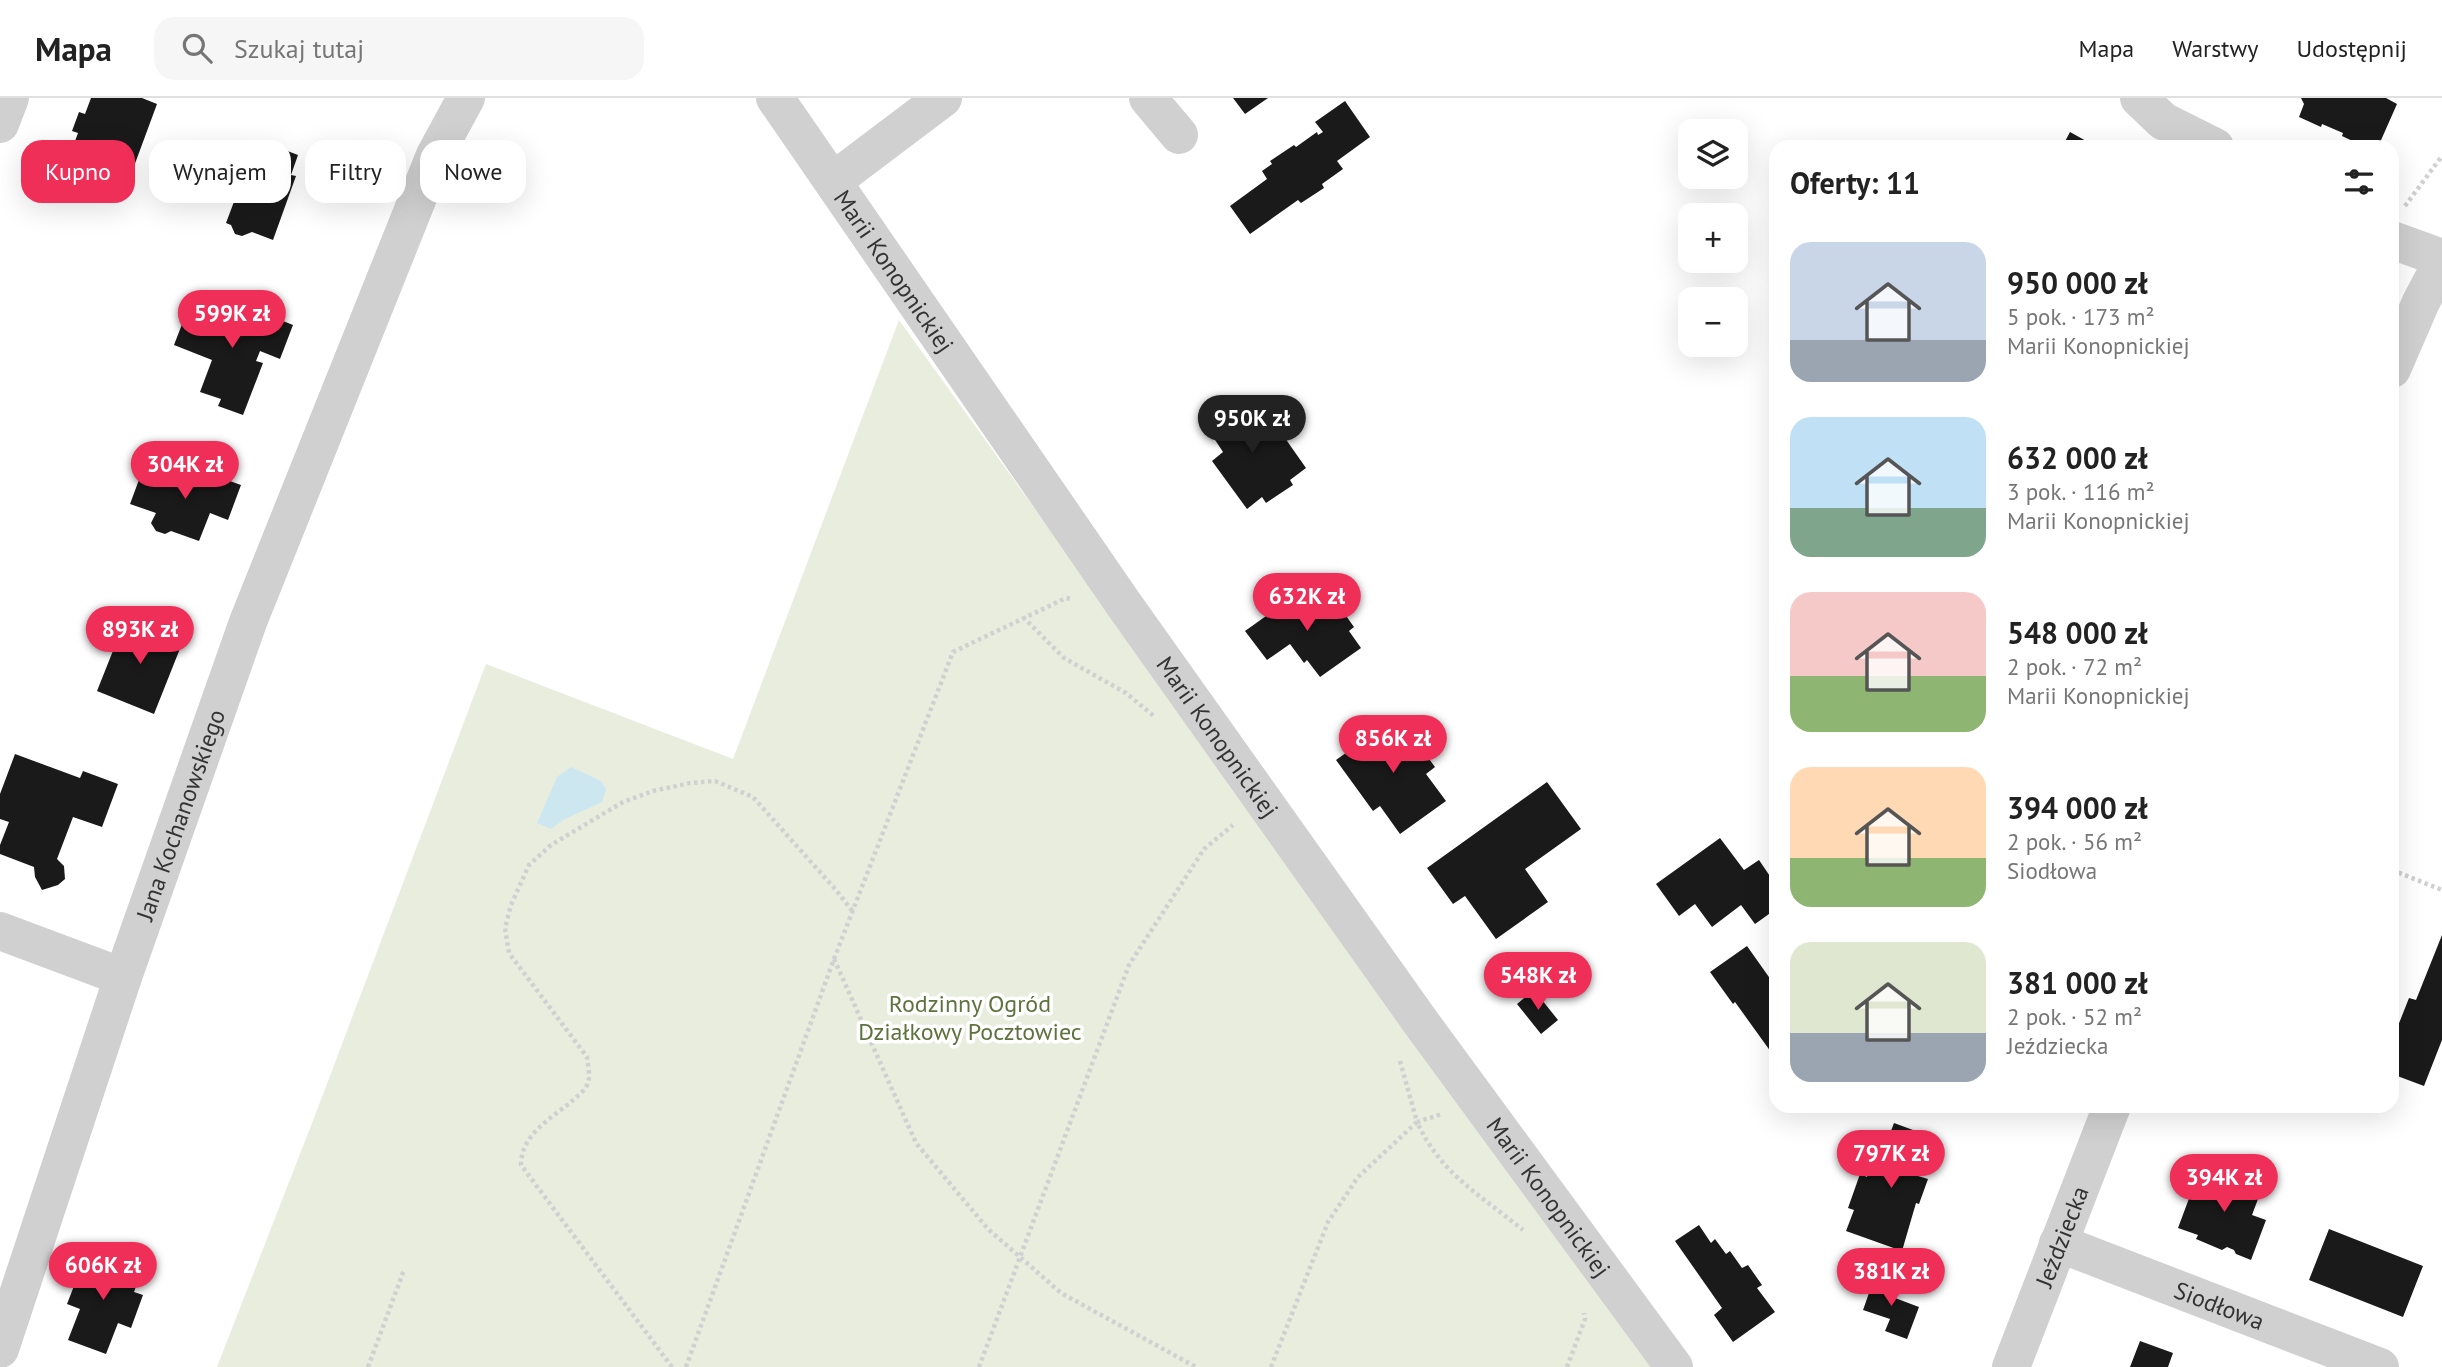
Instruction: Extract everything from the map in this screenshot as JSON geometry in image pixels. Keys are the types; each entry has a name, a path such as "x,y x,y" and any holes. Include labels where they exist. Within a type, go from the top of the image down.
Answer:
{"street":[{"path":"0,124 10,98"},
{"name":"Jana Kochanowskiego","path":"0,1349 123,977 248,622 435,155 466,98"},
{"name":"Marii Konopnickiej","path":"775,98 1125,606 1422,1024 1674,1367"},
{"path":"833,181 943,98"},
{"path":"1148,98 1179,135"},
{"path":"2139,98 2163,121 2201,140"},
{"path":"2399,228 2442,260 2432,307 2399,358"},
{"path":"0,931 123,977"},
{"name":"Jeździecka","path":"2011,1367 2109,1113"},
{"name":"Siodłowa","path":"2058,1243 2380,1367"}],"path":[{"path":"2399,221 2442,156"},
{"path":"686,1367 834,959 953,652 1066,598 1125,606"},
{"path":"672,1367 521,1165 521,1152 528,1138 578,1096 587,1086 589,1077 587,1057 509,953 505,928 510,905 529,865 561,839 623,802 665,788 715,781 753,797 853,912"},
{"path":"979,1367 1129,965 1204,849 1242,818"},
{"path":"2399,873 2442,890"},
{"path":"834,959 916,1143 988,1229 1061,1293 1196,1367"},
{"path":"1271,1367 1328,1222 1358,1177 1417,1122 1428,1146 1448,1171 1531,1237"},
{"path":"368,1367 404,1270"},
{"path":"1567,1367 1585,1320 1583,1303"}],"green space":[{"name":"Rodzinny Ogród Działkowy Pocztowiec","path":"899,320 1458,1098 1655,1367 217,1367 486,664 733,759"}],"water":[{"path":"571,767 601,781 606,789 602,802 563,820 551,829 537,823 557,777"}],"building":[{"path":"91,98 142,98 157,104 135,164 135,140 75,140 78,133 72,131 79,112 85,114"},
{"path":"1233,98 1268,98 1245,114"},
{"path":"2301,98 2386,98 2397,104 2381,140 2350,140 2342,136 2343,133 2299,117 2304,104"},
{"path":"1345,101 1370,137 1337,161 1343,169 1322,184 1324,188 1301,203 1298,200 1250,234 1230,206 1267,179 1262,171 1272,164 1270,161 1317,132 1318,135 1323,132 1315,122"},
{"path":"2070,132 2084,140 2066,140"},
{"path":"291,152 298,155 291,175"},
{"path":"291,175 296,176 291,190"},
{"path":"234,203 286,203 273,240 252,232 242,236 235,234 231,225 226,223"},
{"path":"191,301 245,322 250,308 293,325 280,359 260,351 256,361 263,363 243,415 218,406 221,399 200,392 212,360 174,345"},
{"path":"1233,397 1259,432 1273,421 1306,468 1290,480 1293,485 1266,503 1262,497 1247,509 1212,461 1223,452 1202,420"},
{"path":"191,467 241,485 228,520 210,513 199,541 171,531 165,534 156,531 151,523 156,513 130,504 143,469 184,484"},
{"path":"1319,589 1333,609 1339,606 1354,627 1349,631 1361,648 1320,677 1307,660 1304,663 1290,644 1267,660 1245,631 1287,601 1293,608"},
{"path":"126,618 183,641 154,714 97,691"},
{"path":"1395,718 1435,767 1426,774 1446,801 1400,834 1380,806 1373,811 1336,760 1357,745 1358,737 1367,731 1374,733"},
{"path":"15,754 80,778 83,771 118,784 102,827 73,817 57,859 64,866 65,879 58,885 42,890 35,877 34,867 0,854 0,845 9,822 0,819 0,794"},
{"path":"1547,782 1581,829 1525,869 1548,902 1496,939 1465,896 1453,904 1427,868"},
{"path":"1720,838 1744,870 1759,860 1769,875 1769,914 1755,924 1741,905 1712,927 1695,904 1679,916 1656,884"},
{"path":"2442,935 2442,1040 2424,1086 2399,1077 2399,1023 2409,998 2416,1000"},
{"path":"1747,946 1769,977 1769,1049 1735,1002 1733,1004 1710,972"},
{"path":"1534,990 1558,1020 1541,1034 1517,1004"},
{"path":"1894,1123 1932,1137 1918,1176 1928,1179 1919,1204 1916,1203 1902,1251 1846,1231 1854,1210 1848,1208 1860,1174 1867,1177 1874,1157 1880,1160"},
{"path":"2200,1169 2230,1180 2236,1177 2248,1181 2251,1187 2261,1191 2252,1215 2266,1220 2251,1260 2227,1247 2222,1250 2196,1239 2198,1235 2178,1228"},
{"path":"1699,1225 1711,1243 1715,1239 1726,1254 1730,1251 1742,1268 1748,1265 1762,1285 1757,1288 1775,1312 1733,1342 1714,1315 1722,1308 1675,1241"},
{"path":"2329,1229 2423,1266 2403,1317 2309,1280"},
{"path":"86,1255 122,1268 129,1265 137,1268 140,1275 134,1292 143,1295 131,1328 118,1323 106,1354 68,1340 80,1309 67,1304"},
{"path":"1875,1276 1892,1282 1887,1295 1919,1307 1907,1339 1885,1331 1890,1319 1863,1310"},
{"path":"2140,1341 2173,1353 2168,1367 2130,1367"}]}
